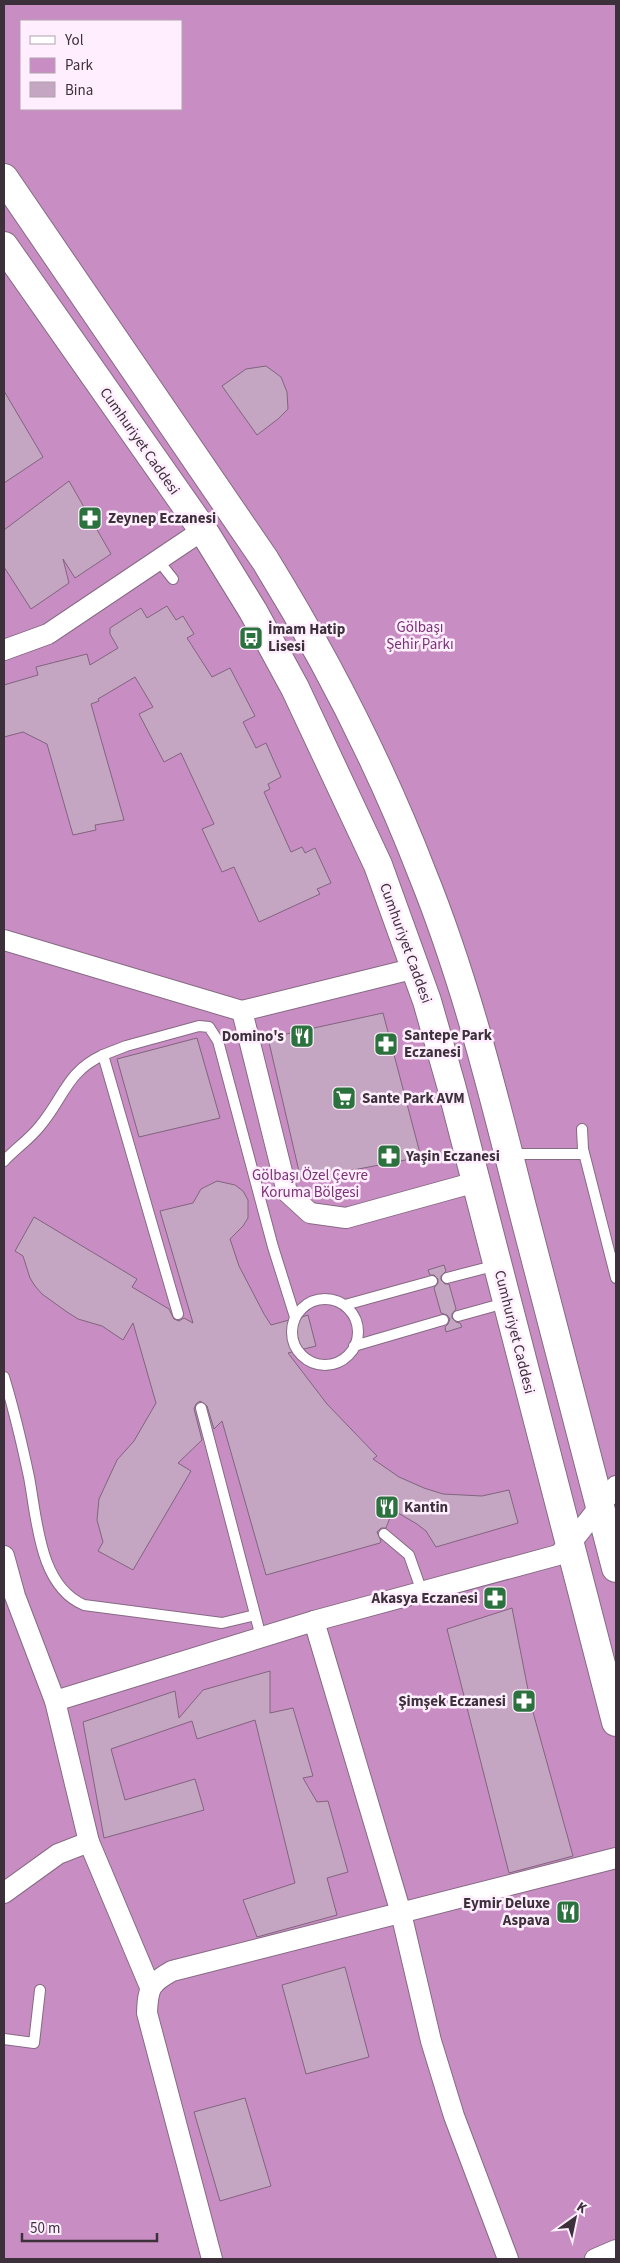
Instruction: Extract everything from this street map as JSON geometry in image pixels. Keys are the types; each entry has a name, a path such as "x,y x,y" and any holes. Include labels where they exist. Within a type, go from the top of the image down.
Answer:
{"main road":[{"path":"4,178 265,560 297,614 362,735 419,865 446,938 467,1005 608,1496 616,1568"},
{"name":"Cumhuriyet Caddesi","path":"4,246 203,530 253,611 299,697 378,865 416,968 451,1085 616,1722"}],"street":[{"path":"4,650 48,634 203,530"},
{"path":"4,940 242,1011 363,975 416,968"},
{"path":"242,1011 287,1192 310,1213 346,1218 476,1182"},
{"path":"55,1701 314,1621 558,1555 570,1544 608,1496"},
{"path":"4,1556 9,1598 55,1701 89,1842 150,1988 147,2013 212,2259"},
{"path":"314,1621 401,1913 431,2041 454,2116 508,2259"},
{"path":"4,1893 58,1854 89,1842"},
{"path":"150,1988 159,1978 172,1971 616,1858"},
{"path":"595,2259 616,2250"}],"lane":[{"path":"158,560 173,579"},
{"path":"4,1161 40,1127 75,1074 88,1062 126,1046 199,1026 209,1027 216,1035 273,1247 295,1317"},
{"path":"104,1055 178,1314"},
{"path":"582,1129 584,1154 616,1278"},
{"path":"509,1154 584,1154"},
{"path":"447,1278 498,1265"},
{"path":"345,1305 432,1281"},
{"path":"317,1300 336,1301 345,1305 357,1324 357,1339 354,1346 347,1356 335,1363 321,1364 308,1360 298,1351 292,1338 295,1317 300,1309 317,1300"},
{"path":"458,1316 508,1303"},
{"path":"354,1346 443,1320"},
{"path":"4,1377 19,1434 46,1557 58,1583 67,1594 84,1605 222,1624 255,1615"},
{"path":"201,1408 261,1637"},
{"path":"384,1534 409,1555 422,1592"},
{"path":"4,2040 34,2043 40,1990"}],"green space":[{"name":"Gölbaşı Özel Çevre Koruma Bölgesi","path":"4,4 616,4 616,2259 4,2259"}],"building":[{"path":"266,366 281,377 287,392 288,409 257,435 222,386 246,369"},
{"path":"4,391 43,457 4,483"},
{"path":"69,481 111,554 75,578 63,559 69,583 31,609 4,567 4,530"},
{"path":"167,606 176,620 183,616 194,634 187,638 212,677 230,668 255,716 243,722 256,748 266,743 281,777 268,784 270,789 264,792 291,852 302,847 305,853 315,848 331,883 317,889 320,894 259,922 234,867 222,872 202,829 214,824 181,753 164,762 139,714 153,707 135,677 98,699 99,701 91,704 124,820 95,825 96,830 73,835 47,744 23,732 4,737 4,685 38,675 36,667 87,654 90,665 118,648 110,634 110,628 141,608 147,618"},
{"name":"Sante Park AVM","path":"383,1013 421,1157 301,1180 268,1038"},
{"path":"197,1038 220,1118 139,1137 117,1059"},
{"path":"217,1181 235,1185 243,1191 248,1200 248,1218 230,1239 239,1266 264,1314 271,1325 289,1320 297,1324 302,1317 308,1315 316,1346 288,1353 327,1404 377,1456 373,1459 399,1477 443,1494 482,1496 509,1490 518,1523 436,1547 426,1531 393,1510 386,1528 381,1528 377,1532 380,1543 266,1575 222,1421 214,1429 207,1406 200,1401 194,1409 202,1440 178,1463 191,1471 133,1570 98,1551 103,1542 97,1520 99,1499 117,1460 134,1441 156,1403 133,1323 123,1340 102,1326 78,1319 42,1294 30,1278 23,1256 15,1251 34,1217 137,1279 132,1287 169,1309 174,1319 179,1321 184,1318 193,1323 160,1211 193,1203 201,1189"},
{"path":"444,1265 446,1271 441,1276 441,1280 445,1284 449,1284 456,1309 452,1314 452,1318 460,1323 462,1327 446,1332 445,1327 450,1319 447,1315 441,1313 434,1288 438,1283 438,1279 434,1275 430,1275 428,1270"},
{"path":"512,1608 531,1705 573,1856 509,1873 447,1629"},
{"path":"270,1671 270,1713 293,1708 313,1776 303,1778 317,1802 328,1801 348,1872 327,1878 337,1915 257,1937 243,1900 295,1883 255,1720 197,1739 192,1721 111,1749 125,1800 195,1779 204,1810 104,1838 83,1722 175,1691 179,1718 203,1690"},
{"path":"345,1967 369,2057 306,2074 282,1985"},
{"path":"245,2098 271,2186 220,2201 194,2112"}],"place":[{"name":"Zeynep Eczanesi","path":"90,518"},
{"name":"İmam Hatip Lisesi","path":"251,638"},
{"name":"Domino's","path":"302,1036"},
{"name":"Santepe Park Eczanesi","path":"386,1044"},
{"name":"Sante Park AVM","path":"344,1098"},
{"name":"Yaşin Eczanesi","path":"389,1156"},
{"name":"Kantin","path":"387,1507"},
{"name":"Akasya Eczanesi","path":"495,1598"},
{"name":"Şimşek Eczanesi","path":"524,1701"},
{"name":"Eymir Deluxe Aspava","path":"568,1912"}],"park label":[{"name":"Gölbaşı Şehir Parkı","path":"420,636"}]}
